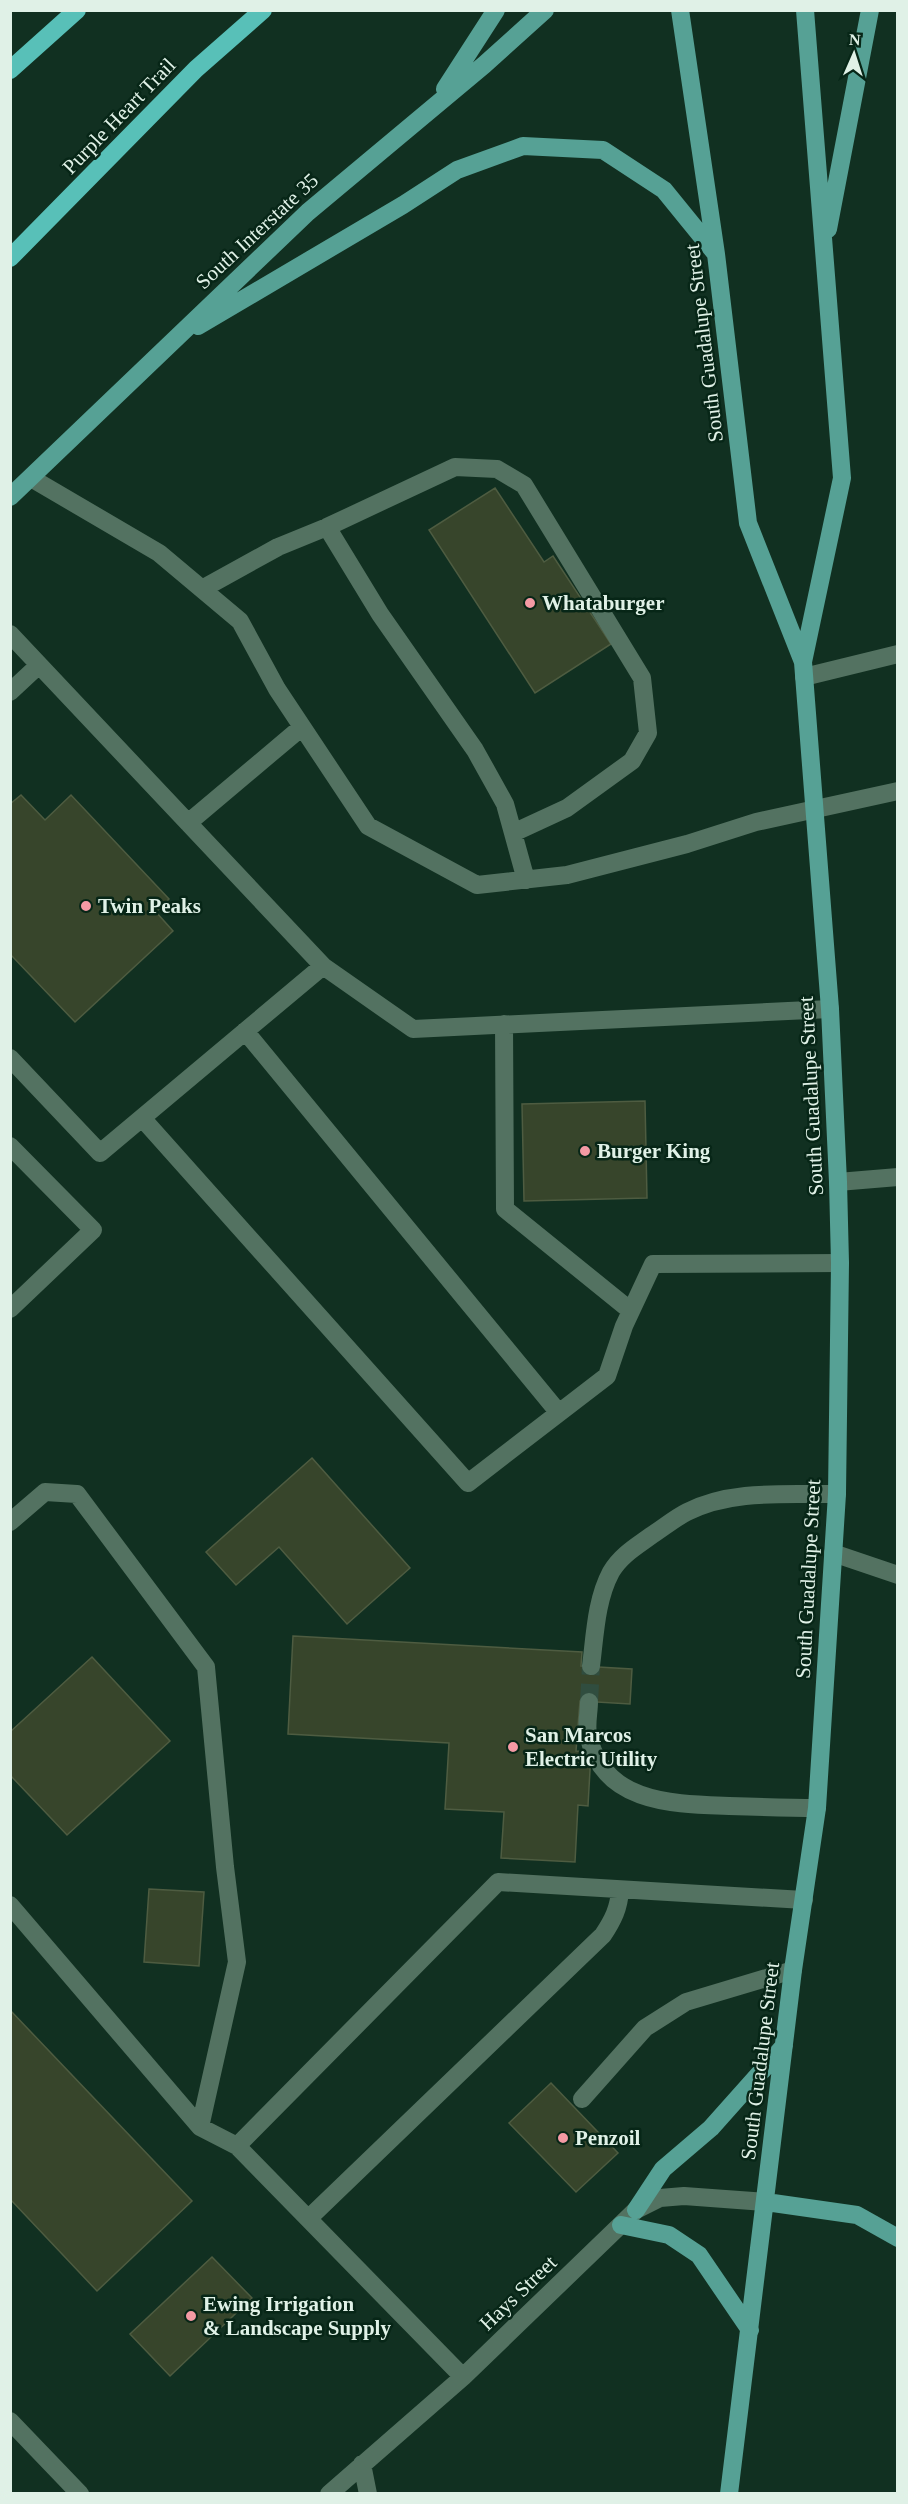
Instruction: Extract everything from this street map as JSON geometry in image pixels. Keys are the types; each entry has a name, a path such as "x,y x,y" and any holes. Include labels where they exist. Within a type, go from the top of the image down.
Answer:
{"highway":[{"path":"10,70 77,10"},
{"name":"Purple Heart Trail","path":"10,258 196,69 263,10"}],"main road":[{"path":"436,103 496,10"},
{"name":"South Interstate 35","path":"10,497 308,212 484,65 545,10"},
{"name":"South Guadalupe Street","path":"680,10 716,254 748,523 804,670 830,1009 840,1263 837,1494 817,1808 793,1970 729,2493"},
{"name":"South Guadalupe Street","path":"804,670 842,478 805,10"},
{"path":"824,251 870,10"},
{"path":"171,342 403,205 457,170 523,146 603,150 664,190 716,254"},
{"path":"636,2210 663,2169 711,2128 784,2046"},
{"path":"766,2202 857,2215 897,2238"},
{"path":"621,2225 669,2235 699,2255 750,2330"}],"street":[{"path":"202,589 278,548 455,467 497,469 524,484 642,678 648,733 633,761 567,808 513,833"},
{"path":"31,478 159,553 240,621 277,689 368,826 477,885 567,875 687,844 756,822 897,791"},
{"path":"327,527 380,614 475,750 505,804 526,880"},
{"path":"10,634 323,966 412,1029 830,1009"},
{"path":"804,670 897,654"},
{"path":"10,692 39,665"},
{"path":"188,823 302,727"},
{"path":"10,1058 100,1154 323,966"},
{"path":"504,1024 505,1209 631,1311"},
{"path":"245,1031 559,1413"},
{"path":"142,1118 468,1483 607,1376 624,1326 653,1264 840,1263"},
{"path":"10,1146 93,1230 10,1309"},
{"path":"838,1182 897,1177"},
{"path":"10,1522 45,1492 77,1494 206,1667 225,1867 237,1962 200,2127"},
{"path":"591,1666 596,1618 612,1571 624,1555 685,1512 712,1502 737,1497 837,1494"},
{"path":"834,1553 897,1575"},
{"path":"589,1702 588,1732 593,1750 605,1772 622,1786 647,1799 679,1805 817,1808"},
{"path":"237,2146 498,1882 804,1900"},
{"path":"309,2218 603,1935 614,1919 619,1905 620,1890"},
{"path":"10,1905 200,2127 237,2146 464,2377"},
{"path":"582,2099 645,2028 686,2002 793,1970"},
{"name":"Hays Street","path":"329,2493 464,2377 636,2210 660,2198 684,2196 766,2202"},
{"path":"10,2421 80,2493"},
{"path":"362,2464 368,2493"}],"building":[{"name":"Whataburger","path":"495,488 544,562 553,556 611,644 535,693 429,530"},
{"name":"Twin Peaks","path":"21,795 45,820 71,795 169,899 156,912 173,931 75,1022 10,954 10,804"},
{"name":"Burger King","path":"645,1101 647,1198 524,1201 522,1104"},
{"path":"312,1458 410,1568 347,1624 279,1547 236,1585 206,1552"},
{"name":"San Marcos Electric Utility","path":"293,1636 582,1652 581,1666 632,1669 630,1704 580,1701 576,1751 591,1752 588,1806 578,1805 575,1862 501,1858 504,1812 445,1809 449,1743 288,1734"},
{"path":"92,1657 170,1741 67,1835 10,1775 10,1732"},
{"path":"149,1889 204,1892 199,1966 144,1962"},
{"path":"10,2010 192,2201 97,2291 10,2199"},
{"name":"Penzoil","path":"551,2083 618,2153 576,2192 509,2123"},
{"name":"Ewing Irrigation & Landscape Supply","path":"212,2257 252,2298 170,2376 130,2334"}],"tunnel":[{"path":"589,1702 591,1666"}],"place":[{"name":"Whataburger","path":"530,603"},
{"name":"Twin Peaks","path":"86,906"},
{"name":"Burger King","path":"585,1151"},
{"name":"San Marcos Electric Utility","path":"513,1747"},
{"name":"Penzoil","path":"563,2138"},
{"name":"Ewing Irrigation & Landscape Supply","path":"191,2316"}]}
